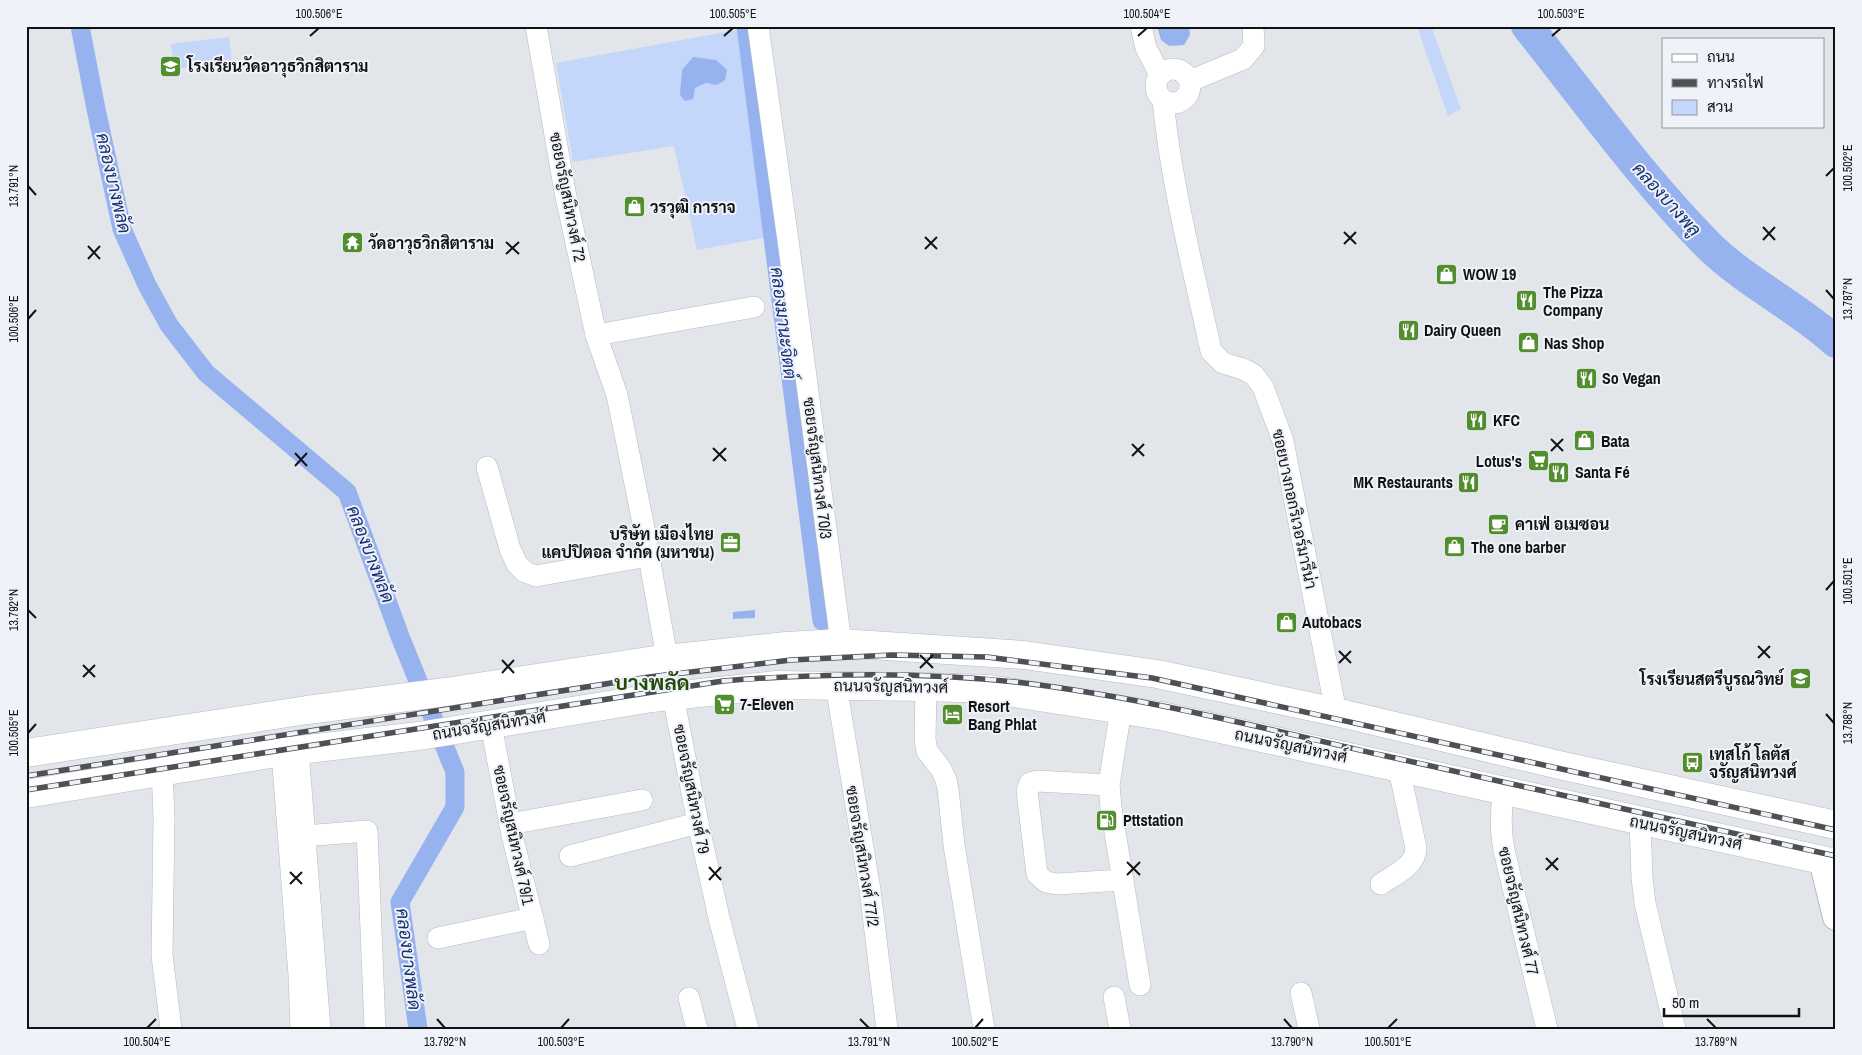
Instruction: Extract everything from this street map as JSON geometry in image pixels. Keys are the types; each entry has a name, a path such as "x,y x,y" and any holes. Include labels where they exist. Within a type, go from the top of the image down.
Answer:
{"main road":[{"path":"26,753 661,659 786,646 841,643 1024,655 1157,674 1336,712 1568,767 1836,825"},
{"name":"ถนนจรัญสนิทวงศ์","path":"26,794 162,770 290,751 419,736 673,696 776,685 926,686 989,689 1121,709 1829,862"},
{"path":"89,744 94,782"}],"street":[{"name":"ซอยจรัญสนิทวงศ์ 72","path":"536,26 565,192 596,335 617,395 642,557 661,659"},
{"name":"ซอยจรัญสนิทวงศ์ 70/3","path":"758,26 841,643"},
{"name":"ซอยบางกอกริเวอร์มารีน่า","path":"1141,26 1146,48 1160,75 1157,80 1157,91 1163,100 1167,140 1175,185 1211,351 1223,363 1243,369 1254,376 1263,387 1283,441 1336,712"},
{"path":"1190,81 1243,59 1254,46 1253,26"},
{"path":"1160,75 1174,68 1184,72 1190,81 1190,92 1183,100 1173,103 1163,100"},
{"path":"596,335 754,307"},
{"path":"487,467 510,549 517,564 525,572 536,576 642,557"},
{"name":"ซอยจรัญสนิทวงศ์ 77/2","path":"836,685 870,890 887,1029"},
{"path":"926,686 924,739 927,751 946,780 954,845 984,1029"},
{"name":"ซอยจรัญสนิทวงศ์ 79","path":"673,696 719,918 748,1029"},
{"path":"1121,709 1109,785 1111,808 1140,985"},
{"name":"ซอยจรัญสนิทวงศ์ 79/1","path":"491,725 510,824 539,944"},
{"path":"290,751 304,836 320,1029"},
{"path":"290,751 301,1029"},
{"path":"1381,884 1410,864 1416,856 1416,848 1398,769"},
{"path":"162,770 164,818 162,955 171,1029"},
{"path":"1109,785 1038,781 1030,783 1026,791 1037,874 1046,882 1057,884 1123,880"},
{"name":"ซอยจรัญสนิทวงศ์ 77","path":"1504,792 1500,809 1500,829 1548,1029"},
{"path":"510,824 642,800"},
{"path":"1640,822 1645,903 1675,1029"},
{"path":"570,856 698,823"},
{"path":"304,836 367,831 375,1029"},
{"path":"1829,862 1836,917"},
{"path":"438,938 533,918"},
{"path":"1301,993 1309,1029"},
{"path":"1114,997 1120,1029"},
{"path":"689,998 697,1029"}],"green space":[{"path":"1417,26 1431,26 1461,109 1448,116"},
{"path":"742,29 768,237 697,250 674,146 573,162 556,63"},
{"path":"229,37 232,62 174,69 171,44"}],"water":[{"path":"1157,26 1189,26 1190,35 1184,45 1169,46 1161,40"},
{"path":"693,57 716,60 727,70 725,80 717,85 706,83 695,88 693,99 685,101 680,95 682,70"},
{"path":"755,610 755,618 733,619 733,612"}],"waterway":[{"name":"คลองบางพลัด","path":"80,26 122,229 147,285 169,325 206,373 347,492 401,639 455,772 455,807 400,902 418,1029"},
{"name":"คลองมานะจิตต์","path":"746,26 822,621"},
{"name":"คลองบางพลู","path":"1527,26 1639,168 1711,248 1741,273 1821,329 1836,342"}],"railway":[{"path":"26,776 649,677 791,660 892,655 987,657 1152,678 1836,830"},
{"path":"26,790 723,681 873,674 948,676 1070,689 1161,706 1836,856"}],"place":[{"name":"โรงเรียนวัดอาวุธวิกสิตาราม","path":"171,66"},
{"name":"วรวุฒิ การาจ","path":"634,207"},
{"name":"วัดอาวุธวิกสิตาราม","path":"352,243"},
{"name":"WOW 19","path":"1447,274"},
{"name":"The Pizza Company","path":"1527,301"},
{"name":"Dairy Queen","path":"1408,330"},
{"name":"Nas Shop","path":"1528,343"},
{"name":"So Vegan","path":"1586,378"},
{"name":"KFC","path":"1477,420"},
{"name":"Bata","path":"1585,441"},
{"name":"Lotus's","path":"1538,461"},
{"name":"Santa Fé","path":"1559,472"},
{"name":"MK Restaurants","path":"1469,482"},
{"name":"คาเฟ่ อเมซอน","path":"1499,524"},
{"name":"บริษัท เมืองไทย แคปปิตอล จำกัด (มหาชน)","path":"730,543"},
{"name":"The one barber","path":"1455,547"},
{"name":"Autobacs","path":"1286,622"},
{"name":"โรงเรียนสตรีบูรณวิทย์","path":"1800,679"},
{"name":"7-Eleven","path":"724,704"},
{"name":"Resort Bang Phlat","path":"952,715"},
{"name":"เทสโก้ โลตัส จรัญสนิทวงศ์","path":"1693,763"},
{"name":"Pttstation","path":"1107,820"}],"district":[{"name":"บางพลัด","path":"652,682"}]}
